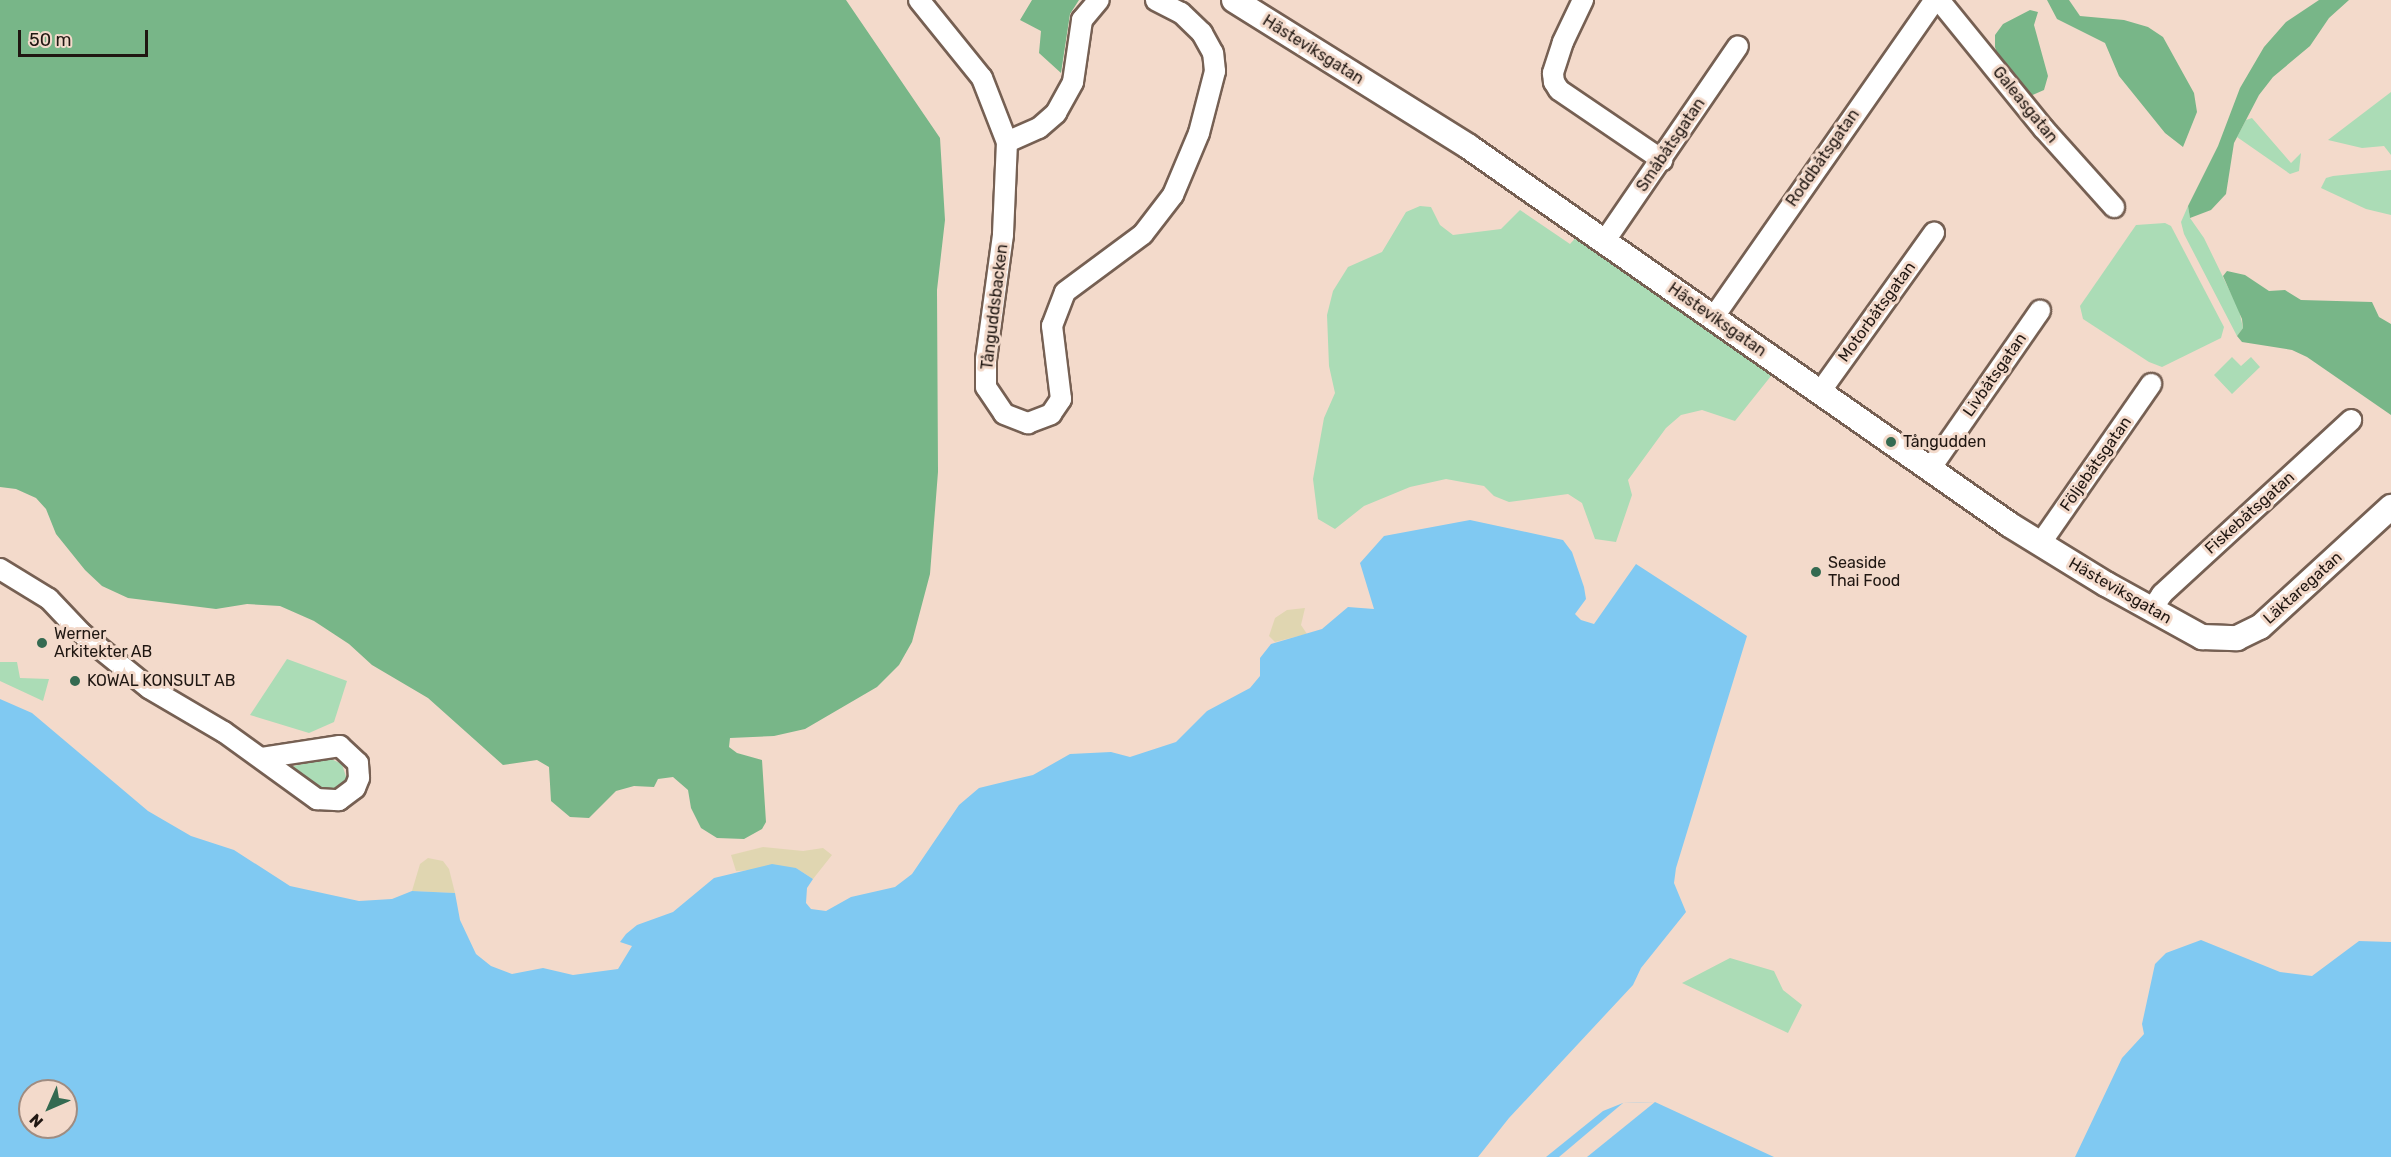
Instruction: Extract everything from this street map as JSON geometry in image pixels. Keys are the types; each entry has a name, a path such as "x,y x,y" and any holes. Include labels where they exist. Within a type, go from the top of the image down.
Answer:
{"street":[{"name":"Tånguddsbacken","path":"919,0 982,78 1007,142 1003,235 986,359 986,387 1005,414 1015,419 1036,422 1051,414 1061,399 1052,326 1065,292 1143,234 1173,195 1199,133 1215,71 1213,53 1202,33 1181,13 1156,0"},
{"path":"1007,142 1039,128 1056,113 1073,82 1082,20 1099,0"},
{"name":"Hästeviksgatan","path":"1234,0 1469,147 2040,544 2202,637"},
{"path":"1583,0 1563,42 1553,73 1554,82 1559,90 1662,160"},
{"name":"Galeasgatan","path":"1937,0 2044,129 2114,207"},
{"name":"Roddbåtsgatan","path":"1713,318 1937,0"},
{"name":"Småbåtsgatan","path":"1604,242 1738,46"},
{"name":"Motorbåtsgatan","path":"1820,392 1935,233"},
{"name":"Livbåtsgatan","path":"1930,469 2040,312"},
{"name":"Följebåtsgatan","path":"2040,544 2151,384"},
{"name":"Fiskebåtsgatan","path":"2152,609 2162,594 2351,420"},
{"name":"Läktaregatan","path":"2202,637 2237,638 2260,627 2391,507"},
{"path":"0,569 41,592 81,633 149,688 262,758"}],"green space":[{"path":"0,0 846,0 940,138 945,220 937,290 938,472 930,574 912,642 899,665 877,687 805,729 774,736 730,738 729,747 737,753 762,760 766,822 762,829 744,839 717,838 701,828 691,808 688,790 673,777 658,779 654,787 634,786 616,791 589,818 570,817 551,801 549,767 537,760 503,765 428,698 372,665 349,644 314,621 280,606 247,604 216,609 128,598 102,586 85,570 56,534 46,509 36,498 16,489 0,487"},
{"path":"1032,0 1079,0 1070,14 1061,73 1039,53 1041,31 1020,20"},
{"path":"2047,0 2069,0 2080,16 2124,20 2148,27 2163,37 2194,93 2197,112 2183,147 2165,133 2119,76 2105,43 2057,19"},
{"path":"2319,0 2349,0 2329,18 2310,46 2273,77 2259,95 2234,143 2226,194 2211,210 2190,218 2188,206 2218,146 2240,88 2264,47 2286,22"},
{"path":"2030,10 2038,12 2034,25 2048,76 2044,90 2030,96 1999,60 1995,47 1995,35 2003,24"},
{"path":"2391,92 2391,155 2384,146 2362,148 2328,140"},
{"path":"2252,118 2291,163 2301,153 2299,171 2290,174 2237,137 2246,120"},
{"path":"2391,170 2391,215 2366,209 2321,188 2326,178 2333,176"},
{"path":"1420,206 1431,207 1440,225 1453,235 1501,229 1520,210 1570,244 1581,232 1775,371 1735,421 1702,410 1681,415 1666,428 1628,480 1632,495 1616,542 1595,539 1582,503 1568,494 1509,502 1494,496 1484,486 1446,479 1410,487 1364,506 1335,529 1318,519 1313,479 1324,418 1335,393 1329,366 1327,315 1333,291 1348,267 1382,252 1406,212"},
{"path":"2188,206 2190,218 2204,238 2239,310 2243,328 2237,336 2184,234 2181,222"},
{"path":"2165,223 2171,226 2224,327 2221,338 2162,367 2149,362 2083,319 2080,306 2136,225"},
{"path":"2227,271 2245,275 2269,291 2285,290 2301,300 2372,302 2379,317 2391,324 2391,415 2307,357 2292,350 2242,342 2237,336 2243,328 2242,319 2223,276"},
{"path":"2232,357 2241,366 2251,357 2260,367 2232,394 2214,375"},
{"path":"287,659 347,681 334,722 309,733 250,715"},
{"path":"0,662 17,662 20,678 49,679 43,701 0,681"},
{"path":"329,758 342,764 347,780 344,787 329,795 285,768"},
{"path":"1730,958 1774,971 1783,990 1802,1005 1788,1033 1682,983"}],"sand":[{"path":"1305,608 1301,625 1307,634 1275,642 1269,636 1275,618 1287,610"},
{"path":"763,847 803,851 823,848 832,855 813,879 796,868 736,871 731,855"},
{"path":"428,858 443,861 449,869 455,893 412,891 420,864"}],"water":[{"path":"1470,520 1563,540 1572,552 1584,587 1586,599 1575,614 1581,620 1594,624 1636,564 1747,636 1676,868 1674,883 1686,912 1641,968 1633,985 1509,1118 1478,1157 0,1157 0,699 32,713 148,811 191,836 234,850 290,886 359,901 392,899 412,891 455,893 460,920 476,954 491,966 512,974 543,968 573,975 618,969 632,946 620,942 626,934 637,925 673,912 714,878 772,864 796,868 813,879 807,888 806,903 811,909 826,911 851,897 895,887 912,874 959,805 979,788 1033,775 1070,754 1111,752 1130,757 1176,742 1207,711 1250,688 1260,676 1260,658 1271,644 1322,629 1348,607 1374,609 1360,563 1384,536"},
{"path":"2201,940 2280,972 2312,976 2359,941 2391,942 2391,1157 2075,1157 2122,1058 2144,1034 2142,1024 2155,964 2166,953"},
{"path":"1655,1102 1774,1157 1546,1157 1603,1111 1623,1103"}],"pier":[{"path":"1655,1102 1587,1157 1559,1157 1623,1103"}],"place":[{"name":"Tångudden","path":"1891,442"},
{"name":"Seaside Thai Food","path":"1816,572"},
{"name":"Werner Arkitekter AB","path":"42,643"},
{"name":"KOWAL KONSULT AB","path":"75,681"}]}
